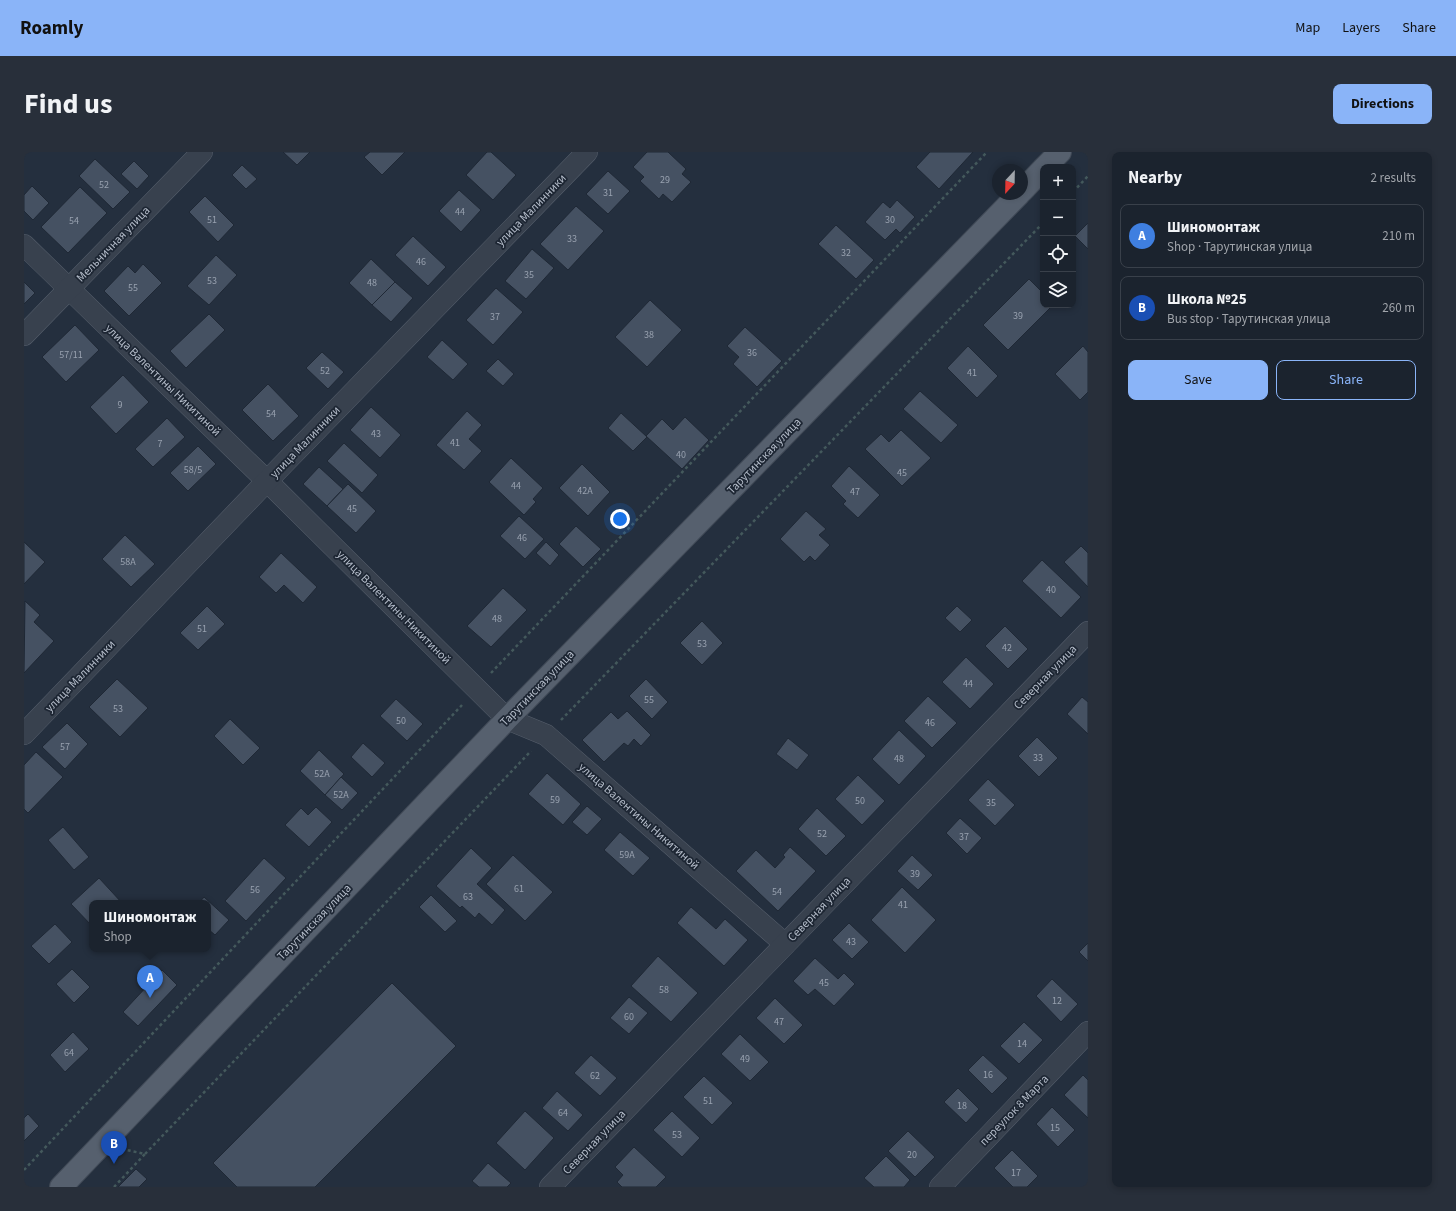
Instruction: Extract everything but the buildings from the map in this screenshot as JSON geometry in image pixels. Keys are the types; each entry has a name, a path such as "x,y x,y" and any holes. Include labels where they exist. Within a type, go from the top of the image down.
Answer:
{"main road":[{"path":"1048,164 1060,152"},
{"path":"1028,185 1040,172"},
{"name":"Тарутинская улица","path":"61,1187 507,719 1013,200"}],"street":[{"name":"Мельничная улица","path":"24,335 202,152"},
{"name":"улица Малинники","path":"24,734 267,481 587,152"},
{"name":"улица Валентины Никитиной","path":"24,245 267,481 507,719 546,735 785,944"},
{"name":"Северная улица","path":"550,1187 1088,632"},
{"name":"переулок 8 Марта","path":"940,1187 1088,1032"}],"path":[{"path":"24,1170 476,689 987,152"},
{"path":"1076,189 1088,176"},
{"path":"114,1187 546,735 1040,225"},
{"path":"123,1154 128,1149 145,1154"}],"place":[{"name":"Шиномонтаж","path":"150,998"},
{"name":"Школа №25","path":"114,1164"}]}
